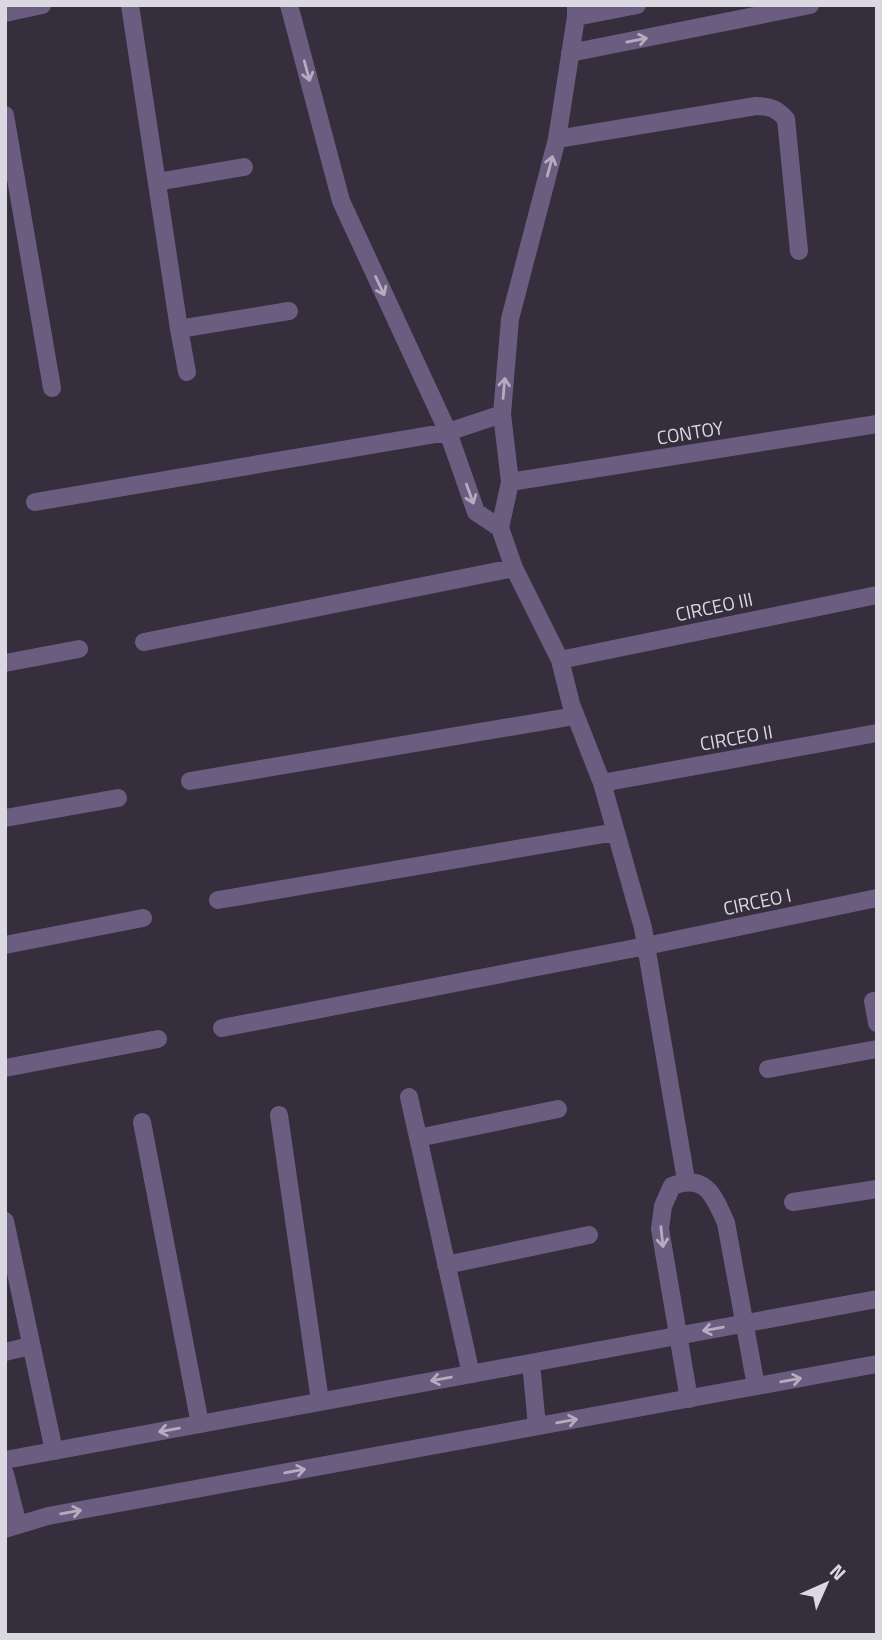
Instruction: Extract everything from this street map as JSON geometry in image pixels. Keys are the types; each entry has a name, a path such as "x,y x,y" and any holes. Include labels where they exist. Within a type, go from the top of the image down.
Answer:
{"street":[{"path":"5,13 42,5"},
{"path":"130,5 187,372"},
{"path":"289,5 341,201 448,432 476,512 500,528"},
{"path":"637,5 576,11 557,139 510,319 502,414 510,482 500,528 514,568 560,660 575,716 603,783 646,946 686,1180"},
{"path":"570,53 810,5"},
{"path":"557,139 769,106 779,111 786,119 799,251"},
{"path":"5,115 52,388"},
{"path":"157,182 244,167"},
{"path":"179,329 289,311"},
{"path":"35,502 448,432 502,414"},
{"name":"CONTOY","path":"510,482 877,424"},
{"path":"144,642 514,568"},
{"name":"CIRCEO III","path":"560,660 877,594"},
{"path":"5,663 79,649"},
{"path":"190,781 575,716"},
{"name":"CIRCEO II","path":"603,783 877,733"},
{"path":"5,818 118,798"},
{"path":"218,900 616,832"},
{"name":"CIRCEO I","path":"222,1028 646,946 877,898"},
{"path":"5,945 143,918"},
{"path":"873,1001 877,1023"},
{"path":"5,1068 158,1039"},
{"path":"768,1069 877,1049"},
{"path":"409,1097 471,1374"},
{"path":"418,1138 558,1109"},
{"path":"279,1115 320,1401"},
{"path":"142,1122 200,1424"},
{"path":"689,1399 660,1229 663,1206 672,1186 686,1180 701,1183 715,1200 726,1223 756,1386"},
{"path":"793,1202 877,1189"},
{"path":"5,1221 54,1451"},
{"path":"446,1265 589,1234"},
{"path":"5,1460 877,1299"},
{"path":"5,1352 30,1346"},
{"path":"531,1363 537,1426"},
{"path":"5,1474 12,1527 61,1514 877,1364"}]}
